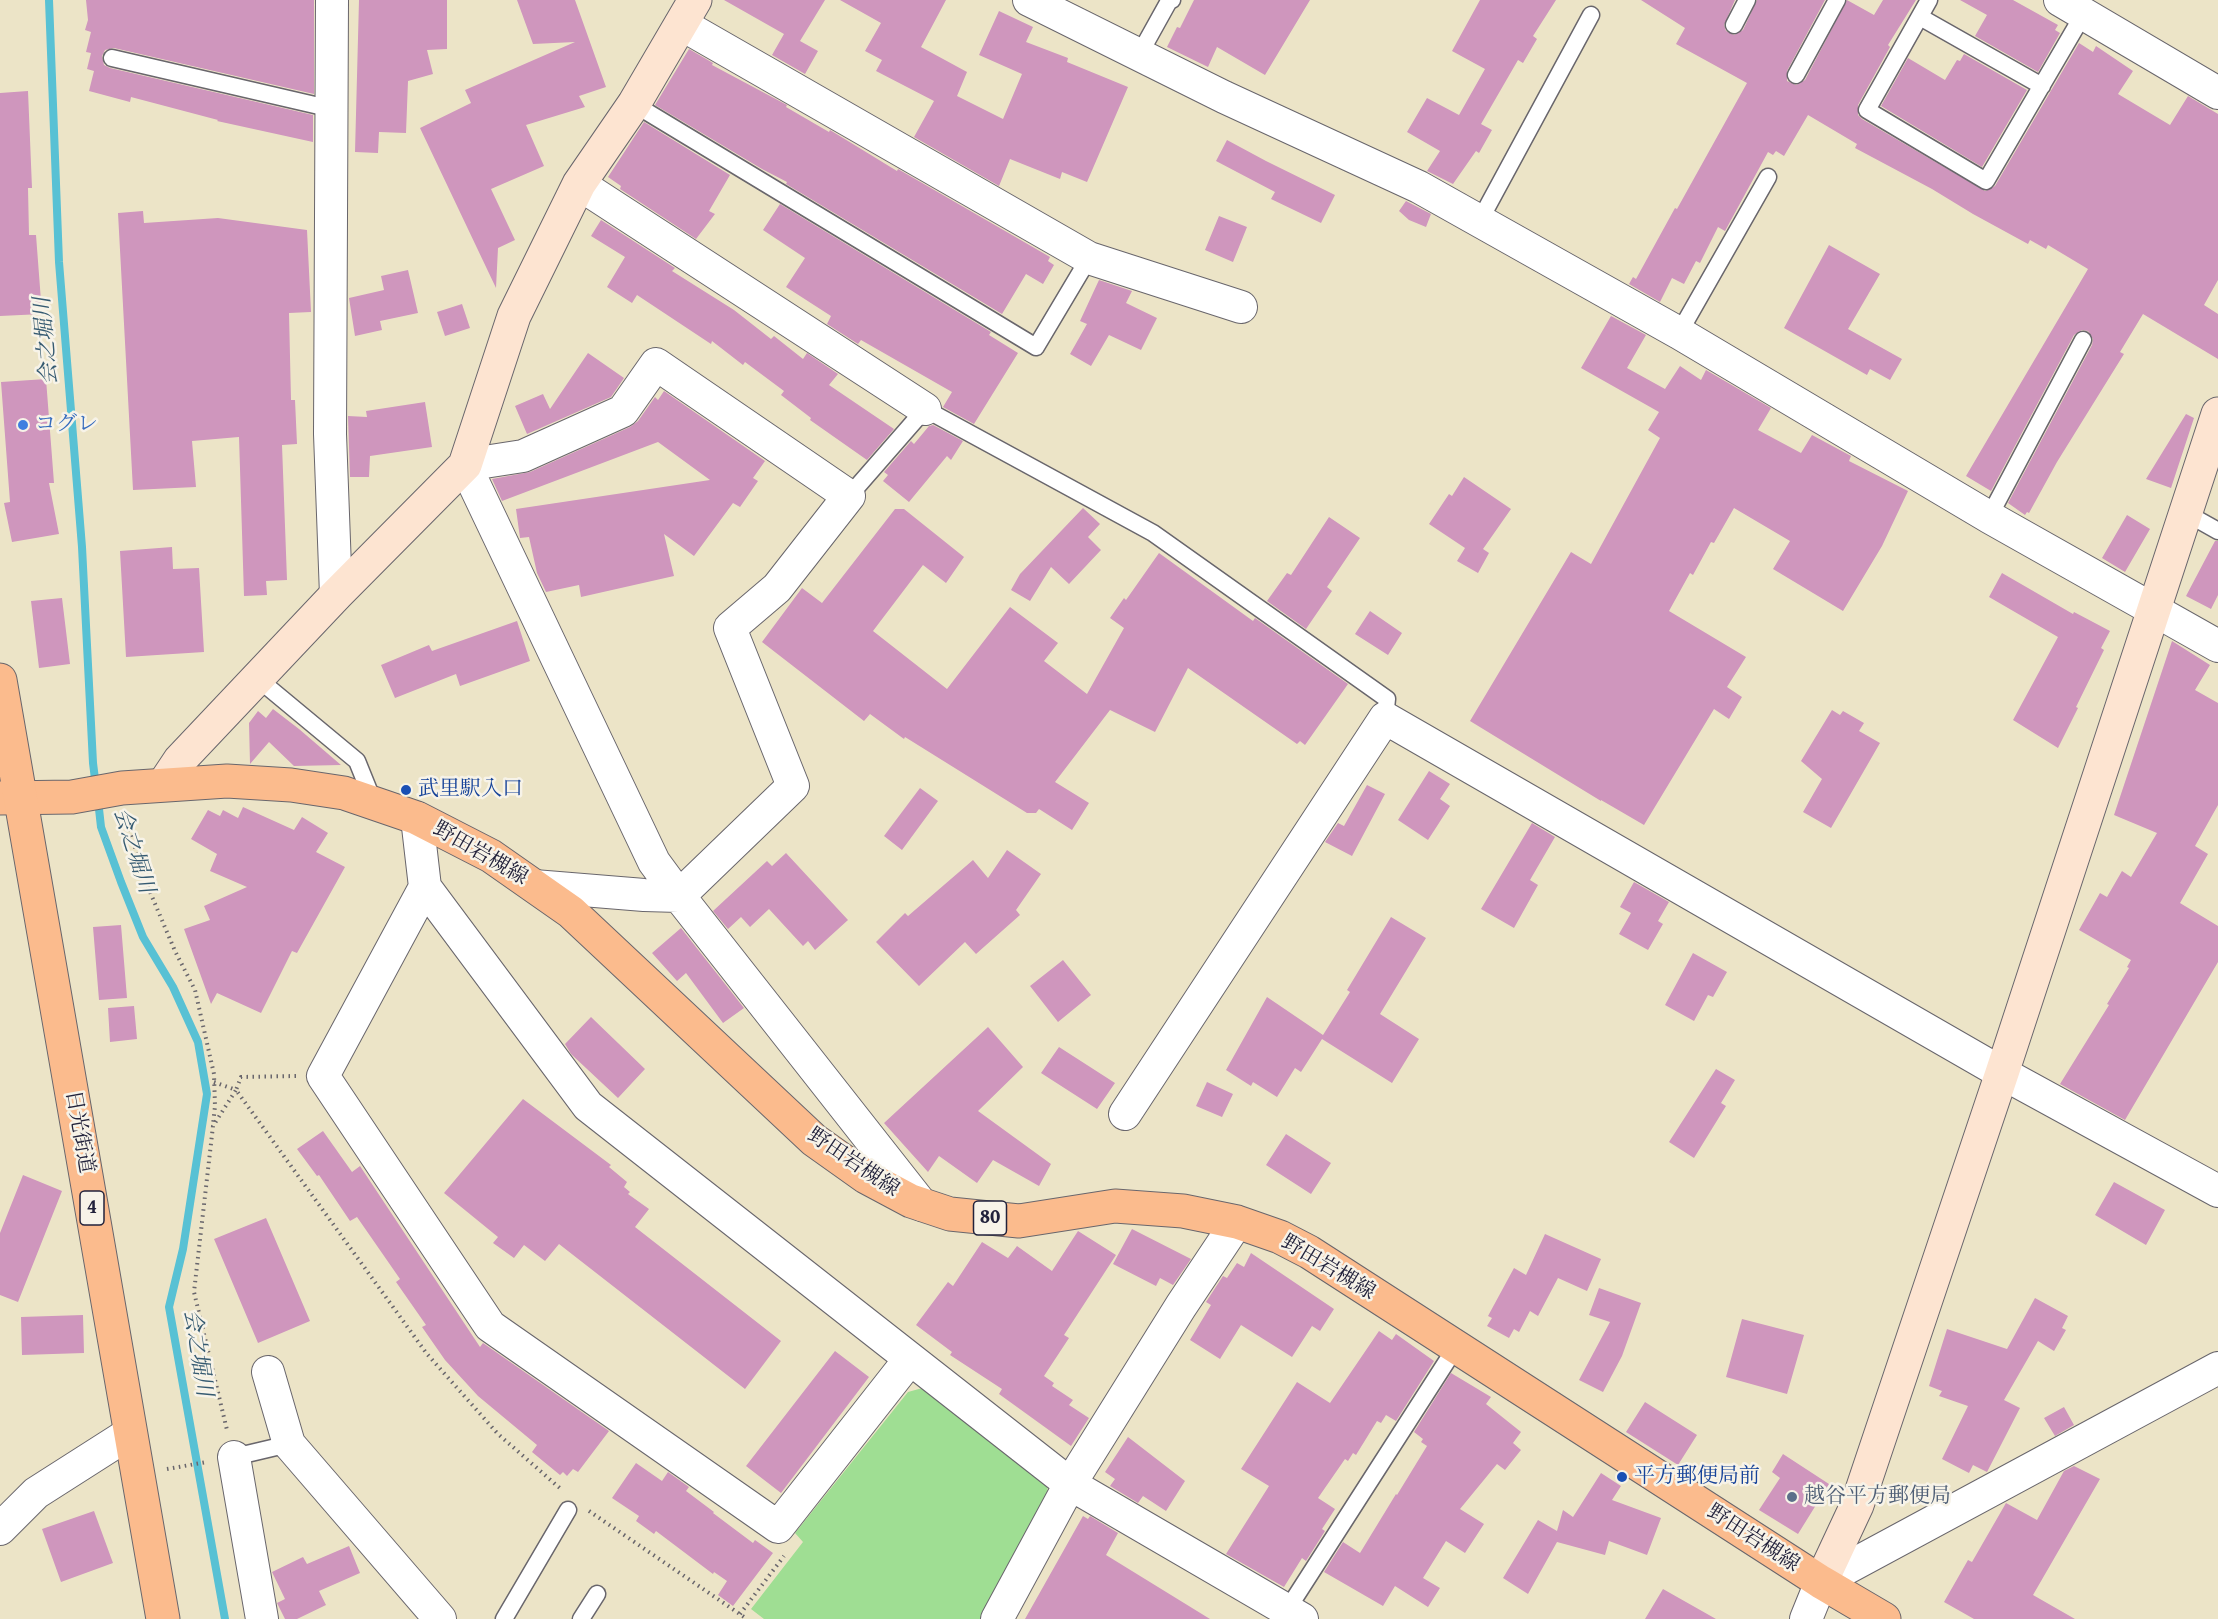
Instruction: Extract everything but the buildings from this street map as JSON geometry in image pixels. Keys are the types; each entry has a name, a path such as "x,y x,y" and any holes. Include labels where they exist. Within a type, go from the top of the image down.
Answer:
{"main road":[{"name":"日光街道","path":"0,680 10,797 85,1166 129,1433 163,1619"},
{"name":"野田岩槻線","path":"10,797 81,796 122,788 164,784 227,782 291,785 344,794 417,818 491,856 571,912 814,1140 866,1177 911,1201 950,1214 1019,1221 1115,1206 1183,1211 1237,1222 1280,1237 1309,1252 1456,1347 1741,1542 1821,1582 1884,1619"}],"street":[{"path":"332,0 330,434 336,595"},
{"path":"1029,0 1235,102 1419,187 1679,333 1989,517 2218,646"},
{"path":"2072,8 2218,93"},
{"path":"164,784 180,760 257,678 465,465 514,316 579,184 634,104 688,12 1089,258 1241,307"},
{"path":"579,184 925,409"},
{"path":"465,465 523,456 623,411 656,364 849,496 777,588 730,628 793,786 679,896 534,886"},
{"path":"1806,1619 1857,1505 2217,419"},
{"path":"465,465 654,862 922,1205"},
{"path":"1125,1114 1385,718 2002,1073 2218,1191"},
{"path":"417,818 425,887 588,1106 1070,1484 1294,1615"},
{"path":"425,887 322,1076 490,1326 778,1527 910,1359"},
{"path":"997,1619 1070,1484 1181,1306 1237,1222"},
{"path":"1821,1582 2218,1368"},
{"path":"268,1372 289,1443 440,1619"},
{"path":"0,1529 36,1493 129,1433"},
{"path":"224,1459 262,1619"}],"lane":[{"path":"1139,55 1169,1 1172,0"},
{"path":"1734,25 1747,0"},
{"path":"1796,75 1837,0"},
{"path":"1929,0 1867,110 1986,181 2042,86 2072,8"},
{"path":"1479,222 1591,15"},
{"path":"1920,17 2042,86"},
{"path":"112,58 332,109"},
{"path":"634,104 1036,347 1089,258"},
{"path":"1679,333 1768,177"},
{"path":"1989,517 2083,340"},
{"path":"849,496 925,409 1153,533 1387,699 1385,718"},
{"path":"2186,513 2218,531"},
{"path":"257,678 357,761 374,803"},
{"path":"1294,1615 1456,1347"},
{"path":"224,1459 289,1443"},
{"path":"504,1619 573,1504"},
{"path":"581,1619 597,1593"}],"path":[{"path":"122,788 128,826 142,873 175,951 195,990 214,1083 215,1106 194,1292 224,1459 174,1468"},
{"path":"213,1126 236,1090 241,1077 322,1076"},
{"path":"214,1083 236,1090 428,1354 498,1434 573,1504 747,1619"},
{"path":"740,1614 795,1542 778,1527"}],"green space":[{"path":"926,1387 1046,1479 1049,1499 983,1619 764,1619 751,1609 803,1542 795,1533 908,1392"}],"waterway":[{"name":"会之堀川","path":"49,0 59,262 82,547 96,787"},
{"name":"会之堀川","path":"98,800 101,827 143,937 173,987 198,1042 207,1094 183,1249 169,1307 225,1619"}],"place":[{"name":"コグレ","path":"23,425"},
{"name":"武里駅入口","path":"406,790"},
{"name":"平方郵便局前","path":"1622,1477"},
{"name":"越谷平方郵便局","path":"1792,1497"}]}
